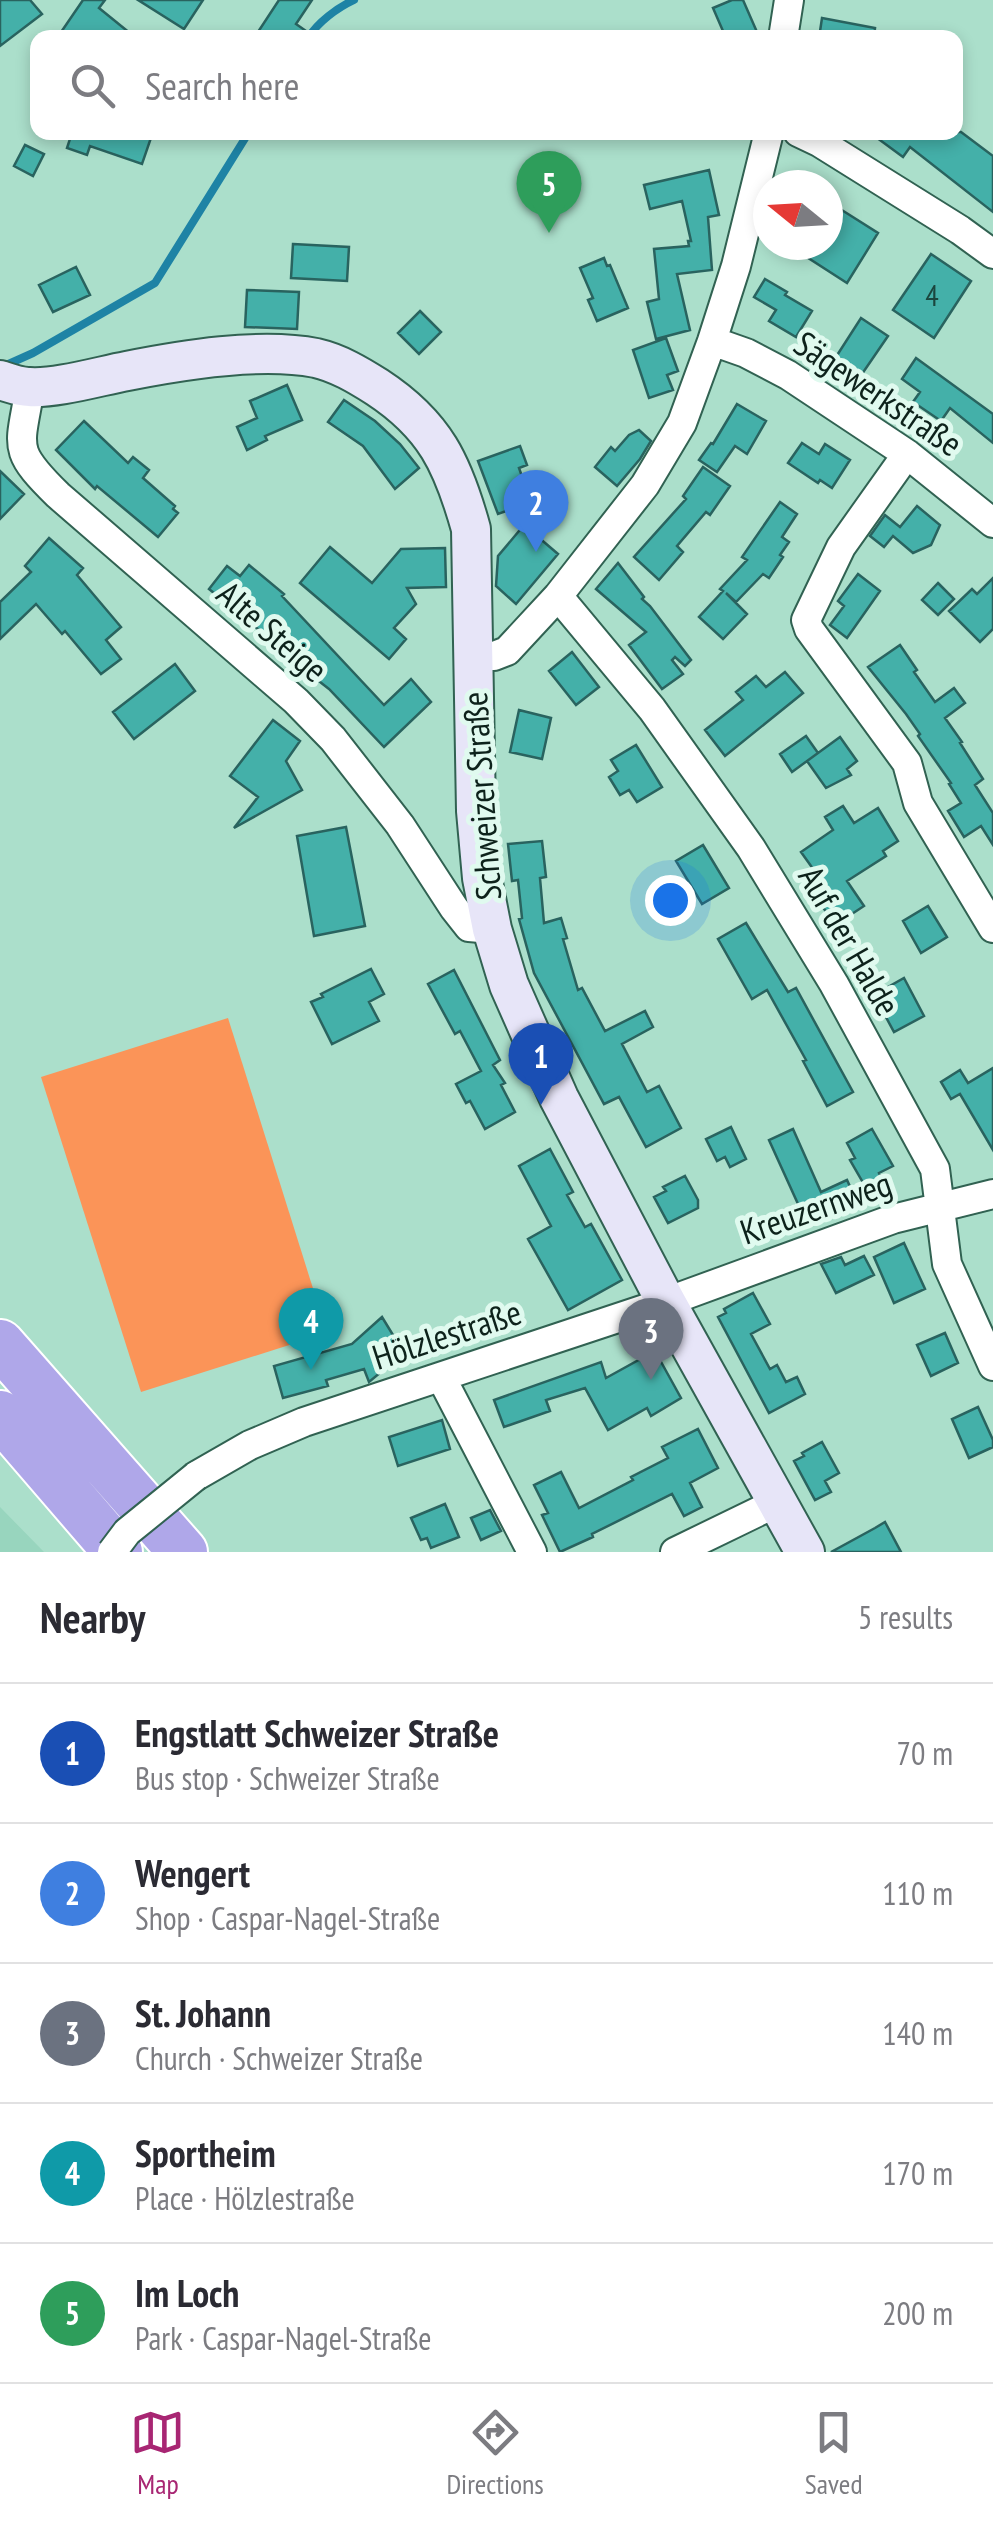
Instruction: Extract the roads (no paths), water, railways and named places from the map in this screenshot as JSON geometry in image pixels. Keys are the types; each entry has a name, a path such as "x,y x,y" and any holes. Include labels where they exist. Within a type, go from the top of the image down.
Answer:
{"highway":[{"path":"0,1344 183,1552"},
{"path":"0,1416 115,1552"}],"street":[{"path":"785,30 789,0"},
{"path":"475,656 494,656 507,650 558,596 645,485 682,423 749,220 767,140"},
{"path":"814,140 993,254"},
{"name":"Sägewerkstraße","path":"712,341 788,375 908,454 993,523"},
{"name":"Schweizer Straße","path":"11,383 83,380 170,363 276,354 318,358 353,372 411,412 430,433 460,487 472,529 476,811 482,878 509,985 559,1098 804,1552"},
{"name":"Alte Steige","path":"11,383 20,443 33,470 296,701 333,739 400,825 469,927 492,929"},
{"path":"908,454 841,546 806,620 907,763 918,803 993,928"},
{"name":"Auf der Halde","path":"558,596 652,708 761,865 834,984 935,1169 946,1264 993,1366"},
{"name":"Kreuzernweg","path":"666,1302 893,1219 993,1194"},
{"name":"Hölzlestraße","path":"115,1552 127,1532 196,1476 250,1445 304,1422 666,1302"},
{"path":"441,1377 532,1552"},
{"path":"674,1552 776,1503"}],"waterway":[{"path":"314,30 354,0"},
{"path":"4,366 155,283 244,140"}],"place":[{"name":"Im Loch","path":"549,233"},
{"name":"Wengert","path":"536,552"},
{"name":"Engstlatt Schweizer Straße","path":"541,1105"},
{"name":"Sportheim","path":"311,1370"},
{"name":"St. Johann","path":"651,1380"}]}
